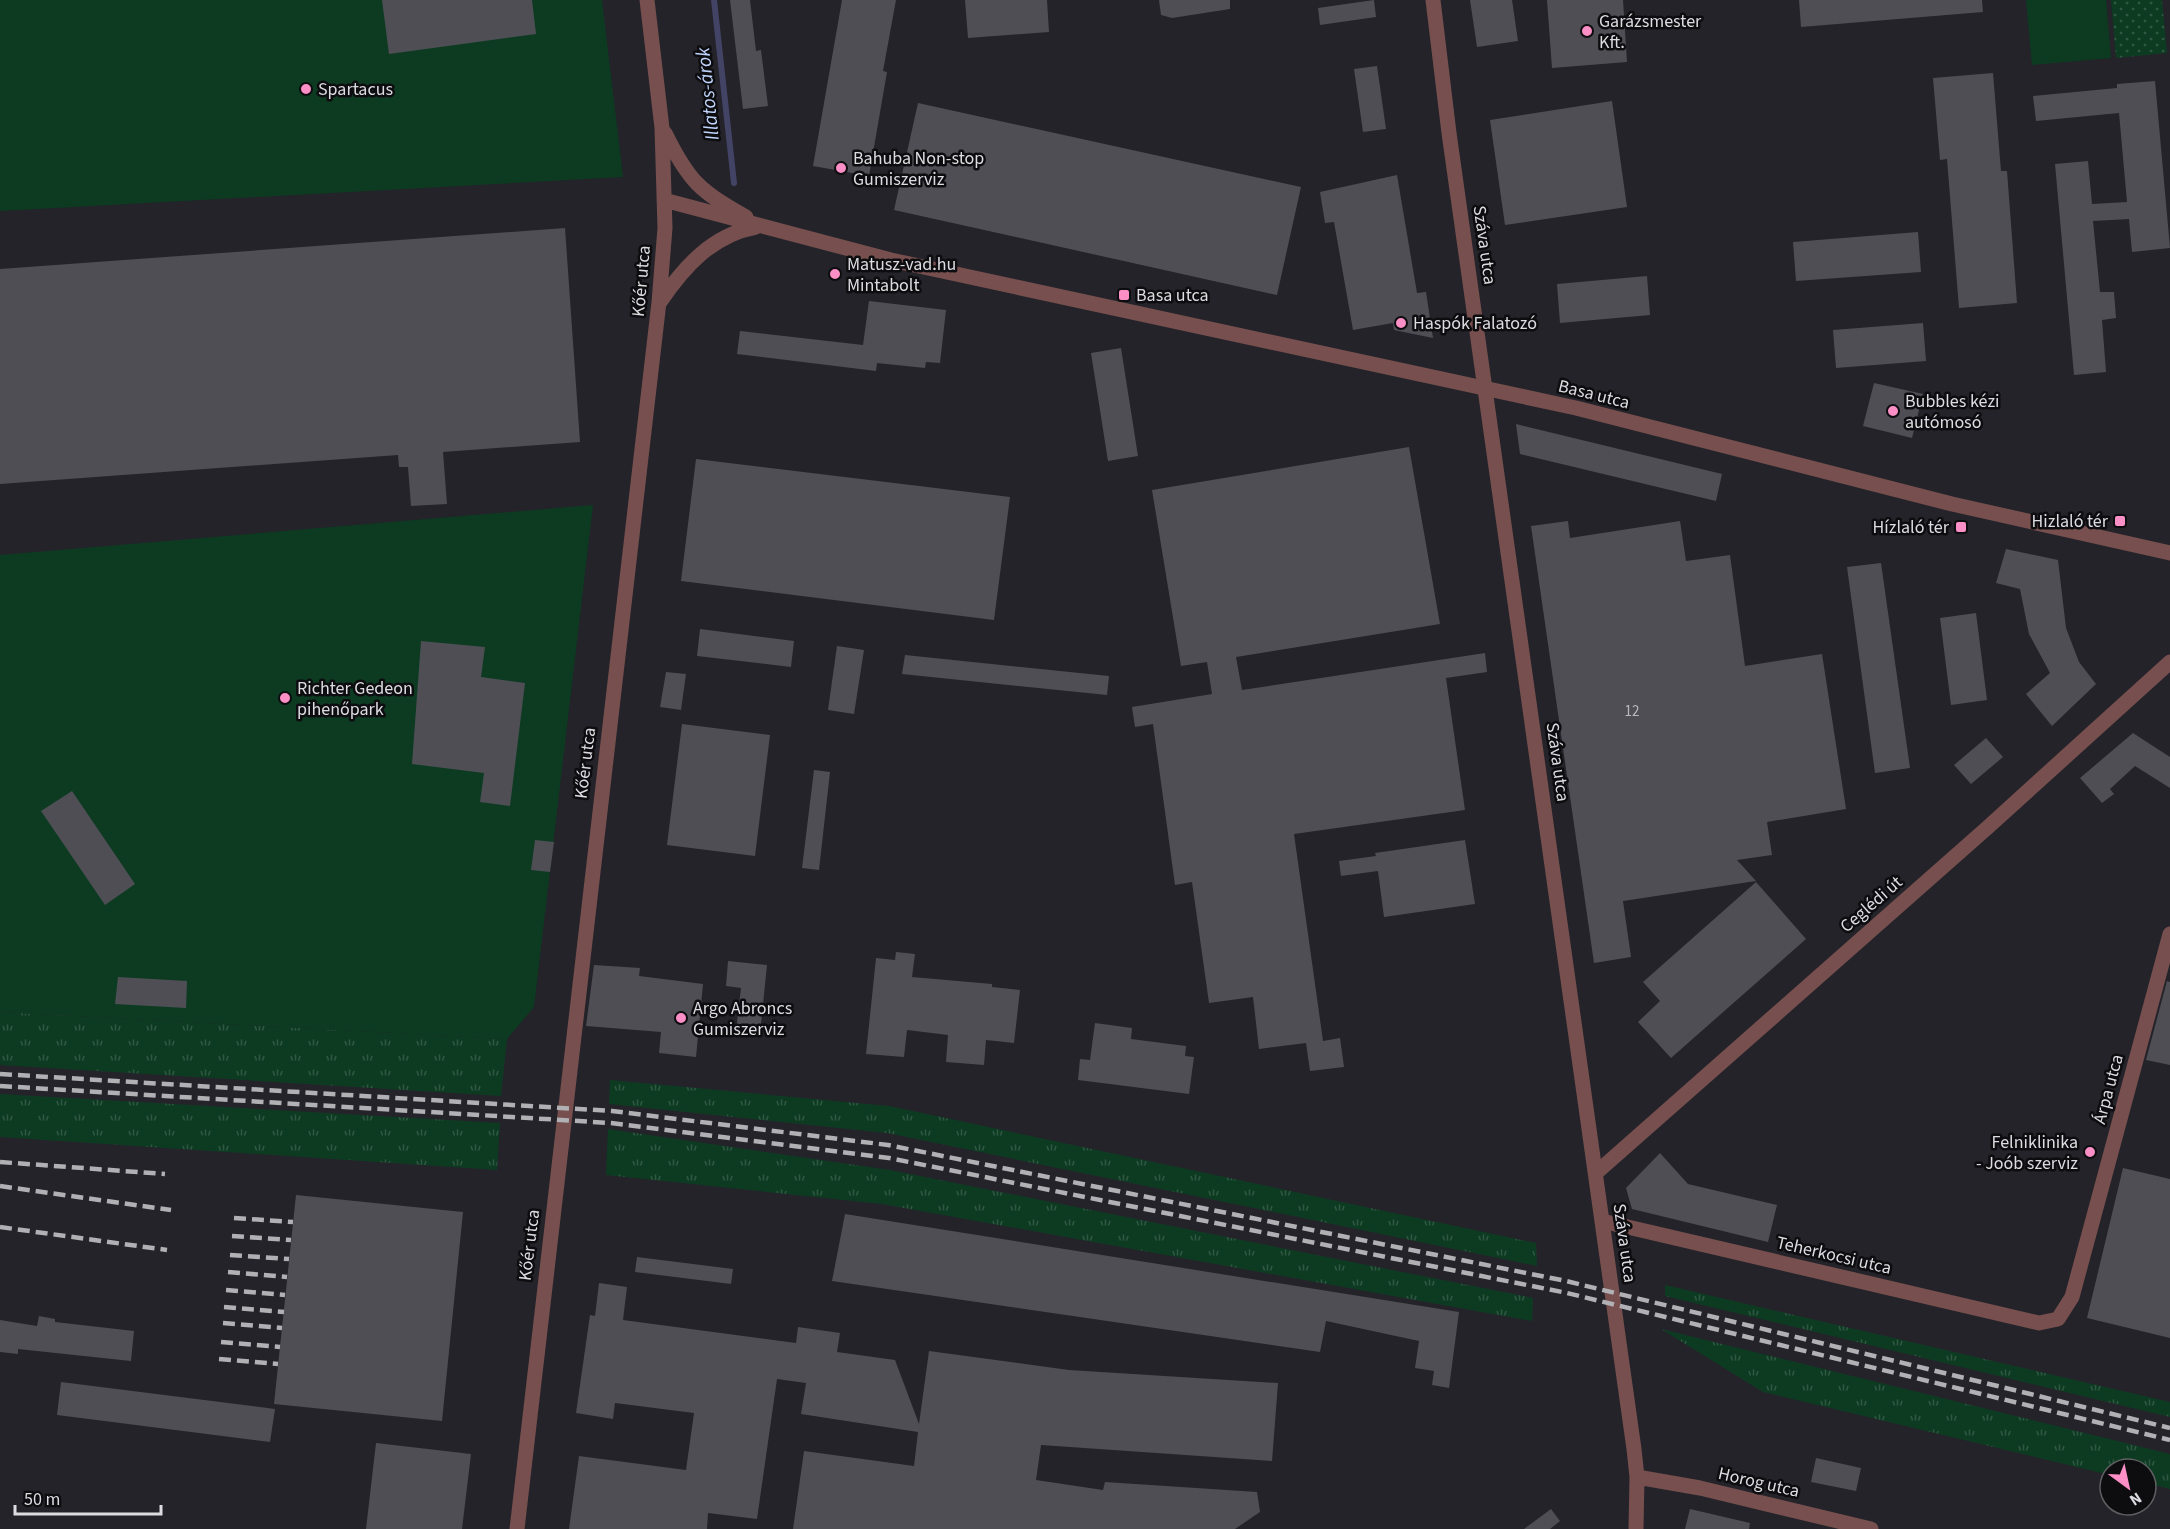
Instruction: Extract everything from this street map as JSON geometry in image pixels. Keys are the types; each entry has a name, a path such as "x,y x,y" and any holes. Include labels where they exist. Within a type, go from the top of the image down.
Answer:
{"street":[{"name":"Kőér utca","path":"517,1529 659,302 664,200 662,128 647,0"},
{"name":"Száva utca","path":"1433,0 1449,133 1637,1477 1635,1529"},
{"name":"Basa utca","path":"662,128 691,178 707,195 762,225"},
{"name":"Basa utca","path":"664,200 891,260 1576,408 1952,504 2170,553"},
{"path":"659,302 680,273 719,240 738,230 762,225"},
{"name":"Ceglédi út","path":"1596,1173 1987,828 2170,662"},
{"name":"Árpa utca","path":"2058,1320 2072,1298 2170,934"},
{"name":"Teherkocsi utca","path":"1602,1221 2039,1323 2058,1320"},
{"name":"Horog utca","path":"1637,1477 1700,1488 1871,1529"}],"green space":[{"name":"Spartacus","path":"0,0 602,0 623,177 0,211"},
{"path":"2026,0 2106,0 2111,58 2032,65"},
{"path":"2111,0 2162,0 2167,53 2116,58"},
{"name":"Richter Gedeon pihenőpark","path":"593,505 534,1007 507,1039 0,1012 0,555"},
{"path":"0,1012 507,1039 501,1096 0,1065"},
{"path":"610,1080 889,1106 1536,1243 1537,1266 887,1133 609,1104"},
{"path":"0,1094 500,1123 497,1170 0,1137"},
{"path":"608,1129 890,1170 1533,1298 1532,1321 882,1204 606,1175"},
{"path":"1665,1285 2170,1402 2170,1417 1665,1296"},
{"path":"1661,1329 2170,1454 2170,1489 2158,1486 2158,1457 2098,1457 2098,1472 1763,1392"}],"building":[{"path":"382,0 532,0 536,34 389,54"},
{"path":"730,0 750,0 756,51 761,50 768,106 743,109"},
{"path":"842,0 896,0 883,71 887,72 869,176 813,166"},
{"path":"965,0 1047,0 1049,32 968,38"},
{"path":"1159,0 1230,0 1230,9 1172,18 1161,15"},
{"path":"1374,0 1376,17 1320,25 1318,8"},
{"path":"1470,0 1512,0 1518,41 1477,47"},
{"name":"Garázsmester Kft.","path":"1547,0 1623,0 1627,62 1552,68"},
{"path":"1799,0 1982,0 1983,12 1801,27"},
{"path":"1377,66 1386,129 1363,132 1354,69"},
{"path":"1993,73 2001,171 2007,171 2017,303 1959,308 1947,159 1940,160 1933,78"},
{"path":"2155,81 2170,248 2132,252 2129,219 2093,221 2100,292 2114,292 2116,318 2102,320 2106,372 2074,375 2055,164 2088,161 2092,204 2127,202 2119,113 2036,121 2033,96 2117,88 2117,84"},
{"path":"1612,101 1627,207 1505,225 1490,120"},
{"path":"918,103 1301,187 1277,295 894,210"},
{"path":"1397,175 1417,293 1426,292 1433,338 1394,330 1393,323 1353,330 1334,222 1325,223 1320,192"},
{"path":"565,228 580,442 443,452 447,504 411,506 408,467 399,467 398,455 0,484 0,269"},
{"path":"1918,232 1921,272 1796,281 1793,242"},
{"path":"1647,276 1650,315 1560,323 1557,284"},
{"path":"869,301 946,310 940,363 926,362 925,368 877,363 876,371 737,354 740,331 863,345"},
{"path":"1923,323 1926,361 1836,368 1833,330"},
{"path":"1121,348 1138,456 1108,461 1091,353"},
{"name":"Bubbles kézi autómosó","path":"1874,383 1923,394 1912,438 1863,426"},
{"path":"1516,424 1722,474 1716,501 1520,454"},
{"path":"1409,447 1440,624 1236,657 1242,690 1485,653 1487,672 1446,678 1465,810 1294,834 1323,1041 1340,1038 1344,1067 1310,1071 1306,1043 1259,1049 1253,997 1209,1003 1192,882 1175,885 1153,724 1135,727 1132,707 1212,694 1207,662 1181,666 1152,490"},
{"path":"696,459 1010,497 994,620 681,581"},
{"path":"1568,521 1570,538 1680,521 1686,561 1730,555 1745,666 1822,654 1846,809 1767,822 1772,855 1737,860 1756,881 1623,901 1631,957 1594,963 1531,526"},
{"path":"2006,549 2058,560 2066,628 2079,662 2096,684 2052,726 2026,694 2050,673 2029,634 2020,589 1996,583"},
{"path":"1881,563 1910,768 1875,773 1847,567"},
{"path":"1976,613 1987,700 1951,705 1940,618"},
{"path":"700,629 794,641 791,667 697,656"},
{"path":"421,641 485,647 481,677 525,683 510,806 480,802 484,773 412,764"},
{"path":"837,646 864,650 854,714 828,710"},
{"path":"905,655 1109,676 1107,695 902,674"},
{"path":"666,672 686,674 681,710 660,707"},
{"path":"682,724 770,735 755,856 667,845"},
{"path":"2133,733 2170,757 2170,788 2135,766 2110,789 2114,794 2102,803 2080,778"},
{"path":"1986,738 2003,757 1971,784 1954,765"},
{"path":"814,770 830,772 819,870 802,868"},
{"path":"72,791 135,884 105,905 41,811"},
{"path":"535,840 554,842 550,872 531,870"},
{"path":"1465,840 1475,904 1384,917 1378,871 1341,876 1339,861 1376,856 1375,853"},
{"path":"1756,882 1806,939 1671,1058 1638,1022 1660,1001 1643,982"},
{"path":"896,952 915,954 912,977 992,984 992,987 1020,990 1014,1043 986,1040 984,1065 946,1062 948,1035 907,1030 904,1057 866,1054 876,958 895,960"},
{"path":"728,961 767,965 760,1034 736,1031 741,988 726,986"},
{"path":"594,965 640,968 639,976 703,984 696,1057 659,1053 661,1032 586,1026"},
{"path":"118,977 187,981 186,1008 115,1004"},
{"path":"2167,981 2170,982 2170,1065 2146,1060"},
{"path":"1095,1023 1132,1028 1131,1039 1186,1046 1185,1056 1194,1057 1189,1094 1078,1080 1080,1059 1090,1060"},
{"path":"1660,1153 1688,1184 1777,1205 1768,1242 1632,1209 1626,1188"},
{"path":"2123,1168 2170,1179 2170,1338 2087,1318"},
{"path":"296,1195 463,1212 442,1421 274,1404"},
{"path":"845,1214 1459,1312 1449,1388 1432,1385 1434,1371 1415,1368 1419,1341 1326,1321 1320,1352 832,1281"},
{"path":"637,1257 733,1269 731,1284 635,1272"},
{"path":"599,1283 627,1287 623,1320 796,1343 798,1327 840,1333 837,1352 895,1360 919,1424 929,1351 1069,1370 1278,1383 1272,1461 1041,1445 1036,1480 1103,1490 1105,1482 1257,1492 1260,1512 1235,1529 793,1529 804,1451 914,1466 918,1432 801,1414 806,1383 777,1379 757,1519 708,1513 707,1529 569,1529 579,1456 686,1470 694,1413 615,1403 613,1419 576,1413 590,1315 595,1316"},
{"path":"39,1316 55,1319 55,1322 134,1331 131,1361 18,1349 18,1354 0,1352 0,1320 37,1326"},
{"path":"61,1382 275,1409 270,1442 57,1415"},
{"path":"376,1443 471,1454 462,1529 366,1529"},
{"path":"1816,1458 1861,1468 1856,1491 1811,1482"},
{"path":"1551,1509 1560,1521 1550,1529 1524,1529"},
{"path":"1690,1509 1750,1523 1749,1529 1685,1529"}],"waterway":[{"name":"Illatos-árok","path":"714,0 734,183"}],"railway":[{"path":"0,1074 612,1111 888,1145 1566,1281 2170,1428"},
{"path":"0,1086 611,1123 889,1158 1567,1293 2170,1440"},
{"path":"0,1162 165,1174"},
{"path":"0,1186 171,1210"},
{"path":"234,1218 293,1222"},
{"path":"0,1227 167,1250"},
{"path":"232,1236 291,1240"},
{"path":"230,1255 289,1259"},
{"path":"228,1272 287,1277"},
{"path":"226,1290 285,1295"},
{"path":"224,1307 284,1312"},
{"path":"223,1323 282,1328"},
{"path":"221,1342 280,1347"},
{"path":"219,1359 278,1364"}],"place":[{"name":"Garázsmester Kft.","path":"1587,31"},
{"name":"Spartacus","path":"306,89"},
{"name":"Bahuba Non-stop Gumiszerviz","path":"841,168"},
{"name":"Matusz-vad.hu Mintabolt","path":"835,274"},
{"name":"Basa utca","path":"1124,295"},
{"name":"Haspók Falatozó","path":"1401,323"},
{"name":"Bubbles kézi autómosó","path":"1893,411"},
{"name":"Hizlaló tér","path":"2120,521"},
{"name":"Hízlaló tér","path":"1961,527"},
{"name":"Richter Gedeon pihenőpark","path":"285,698"},
{"name":"Argo Abroncs Gumiszerviz","path":"681,1018"},
{"name":"Felniklinika - Joób szerviz","path":"2090,1152"}]}
